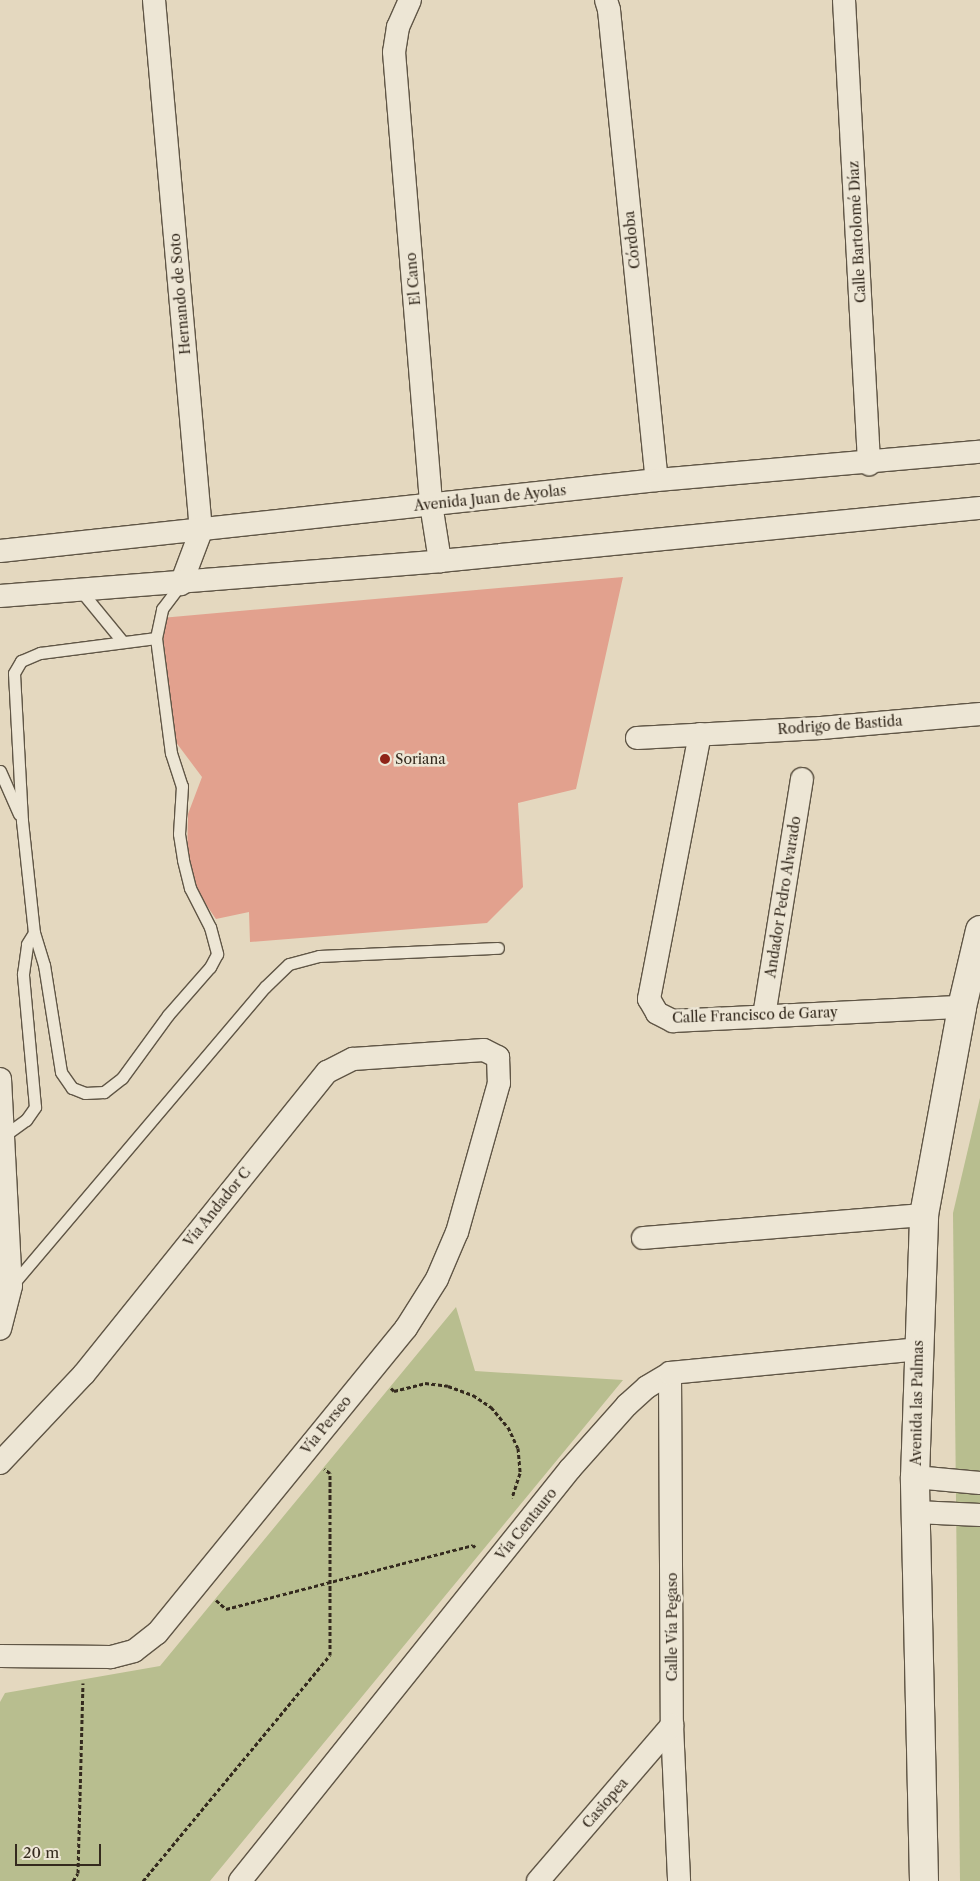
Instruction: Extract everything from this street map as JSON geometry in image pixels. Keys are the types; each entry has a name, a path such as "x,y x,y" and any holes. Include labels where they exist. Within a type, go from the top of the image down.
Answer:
{"street":[{"name":"Hernando de Soto","path":"154,0 201,531 181,584"},
{"name":"El Cano","path":"410,0 398,27 394,52 431,504 440,561"},
{"name":"Córdoba","path":"606,0 609,10 656,480"},
{"name":"Calle Bartolomé Díaz","path":"844,0 869,464"},
{"name":"Avenida Juan de Ayolas","path":"0,551 201,531 656,480 869,464 980,452"},
{"path":"0,596 181,584 440,561 980,508"},
{"name":"Rodrigo de Bastida","path":"637,738 980,714"},
{"name":"Calle Francisco de Garay","path":"700,734 649,999 657,1013 672,1021 962,1007"},
{"name":"Andador Pedro Alvarado","path":"764,1016 802,778"},
{"name":"Avenida las Palmas","path":"924,1881 915,1478 917,1349 924,1215 962,1007 980,930"},
{"name":"Vía Perseo","path":"0,1656 84,1657 124,1655 146,1644 406,1328 437,1279 457,1232 499,1082 499,1059 484,1050"},
{"name":"Vía Andador C","path":"0,1463 84,1374 327,1072 353,1059 484,1050"},
{"path":"0,1079 6,1290 0,1329"},
{"path":"643,1238 924,1215"},
{"path":"670,1374 917,1349"},
{"name":"Vía Centauro","path":"240,1881 532,1516 627,1405 670,1374"},
{"name":"Calle Vía Pegaso","path":"670,1374 672,1725 680,1881"},
{"path":"915,1478 980,1483"},
{"path":"916,1512 980,1516"},
{"name":"Casiopea","path":"538,1881 672,1725"}],"lane":[{"path":"156,638 40,653 27,657 16,667 13,680 22,821 34,933 44,965 61,1072 72,1088 85,1093 104,1092 122,1078 216,958 217,947 190,888 183,860 179,834 182,786 171,753 156,638 162,609 181,584"},
{"path":"81,591 122,641"},
{"path":"0,771 22,821"},
{"path":"2,1134 26,1120 35,1107 23,974 26,949 34,933"},
{"path":"6,1290 259,994 288,964 319,956 498,948"}],"path":[{"path":"371,1371 394,1391 425,1383 448,1386 474,1395 491,1407 508,1427 518,1448 520,1473 512,1499 532,1516"},
{"path":"144,1881 330,1656 330,1473 304,1453"},
{"path":"198,1583 226,1609 472,1545 495,1562"},
{"path":"73,1881 78,1872 84,1657"}],"green space":[{"path":"980,1098 980,1881 960,1881 953,1213"},
{"path":"456,1307 475,1371 623,1380 210,1881 0,1881 0,1702 5,1693 160,1666"}],"building":[{"name":"Soriana","path":"623,577 576,789 518,803 523,887 487,923 250,942 249,912 216,919 200,896 187,861 188,814 202,777 175,741 161,618"}],"place":[{"name":"Soriana","path":"385,759"}]}
